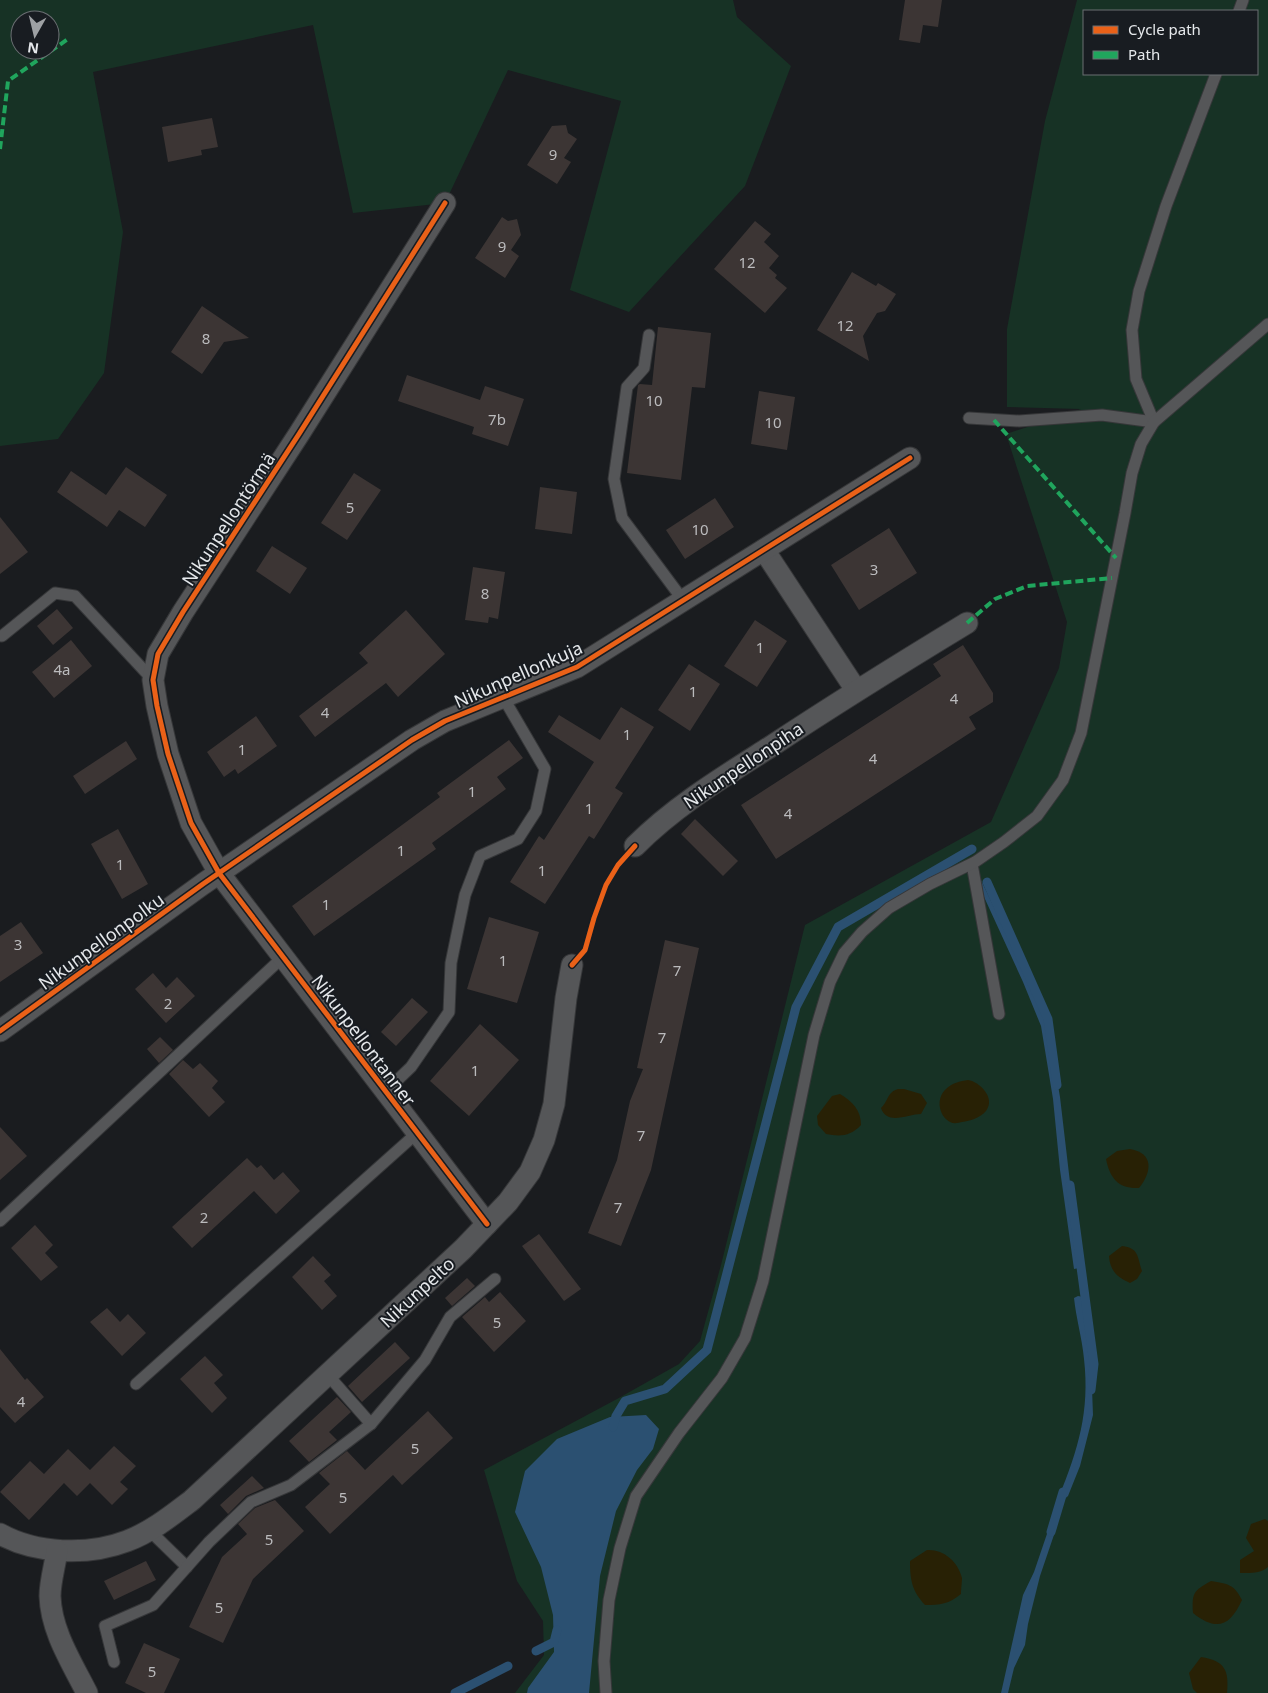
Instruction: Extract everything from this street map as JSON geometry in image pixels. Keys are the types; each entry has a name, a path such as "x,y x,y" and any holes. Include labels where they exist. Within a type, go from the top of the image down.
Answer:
{"street":[{"name":"Nikunpellontörmä","path":"219,873 191,823 168,754 153,680 158,654 445,203"},
{"name":"Nikunpellonkuja","path":"219,873 412,740 445,721 577,667 910,458"},
{"path":"764,550 856,690"},
{"name":"Nikunpellonpiha","path":"635,846 652,829 698,793 856,690 967,623"},
{"name":"Nikunpellontanner","path":"219,873 487,1224"},
{"name":"Nikunpellonpolku","path":"0,1031 219,873"},
{"name":"Nikunpelto","path":"0,1534 30,1546 57,1551 89,1550 126,1542 160,1524 192,1500 464,1249 508,1202 530,1172 544,1140 554,1104 566,998 572,965"},
{"path":"57,1551 50,1595 53,1613 59,1637 87,1693"}],"lane":[{"path":"1154,422 1136,379 1132,330 1137,301 1166,206 1216,75"},
{"path":"606,1693 604,1661 609,1600 623,1539 636,1496 679,1433 722,1378 745,1338 763,1281 814,1035 830,982 844,953 862,932 889,908 930,884 972,864 1038,816 1063,780 1081,734 1124,522 1132,473 1141,444 1154,422 1268,324"},
{"path":"649,335 644,368 627,387 614,479 622,518 683,600"},
{"path":"969,418 1019,421 1102,415 1154,422"},
{"path":"2,636 55,593 75,596 153,680"},
{"path":"386,1091 412,1067 449,1012 451,963 465,895 480,856 518,839 536,811 545,769 503,697"},
{"path":"972,864 998,1014"},
{"path":"0,1221 283,957"},
{"path":"136,1384 417,1133"},
{"path":"114,1662 105,1626 153,1605 209,1542 251,1502 292,1485 371,1424 425,1360 450,1317 495,1279"},
{"path":"328,1374 371,1424"},
{"path":"149,1530 187,1567"}],"green space":[{"path":"0,0 733,0 737,17 791,66 745,186 629,312 570,290 621,101 508,70 445,203 353,213 313,25 93,72 123,232 104,373 58,439 0,446"},
{"path":"1077,0 1268,0 1268,1693 515,1693 544,1655 543,1621 517,1581 484,1470 679,1364 700,1341 721,1265 805,925 991,822 1059,668 1067,622 1006,434 1081,409 1007,407 1007,329 1045,121"}],"sand":[{"path":"968,1080 982,1087 988,1096 989,1106 981,1116 975,1119 952,1123 946,1119 941,1111 941,1097 951,1085"},
{"path":"898,1089 921,1094 927,1103 921,1114 893,1118 888,1117 884,1113 881,1108 892,1092"},
{"path":"840,1094 858,1110 861,1125 845,1135 826,1134 818,1125 817,1116 832,1096"},
{"path":"1130,1149 1138,1151 1147,1159 1148,1170 1139,1188 1126,1187 1116,1181 1110,1172 1106,1159 1117,1151"},
{"path":"1122,1246 1134,1251 1142,1271 1137,1279 1130,1283 1115,1273 1111,1266 1109,1256"},
{"path":"1265,1519 1268,1521 1268,1567 1258,1572 1240,1573 1240,1560 1254,1551 1246,1538 1251,1524"},
{"path":"927,1550 933,1550 949,1557 960,1572 962,1578 961,1594 948,1602 925,1605 915,1590 911,1580 910,1561"},
{"path":"1211,1581 1230,1586 1242,1600 1228,1621 1216,1624 1209,1623 1193,1613 1195,1593 1200,1587"},
{"path":"1201,1657 1215,1661 1224,1668 1227,1678 1227,1693 1197,1693 1193,1689 1189,1673"}],"water":[{"path":"980,878 1044,1011 1060,1097 1074,1232 1080,1261 1079,1268 1074,1269 1060,1170 1053,1099 1041,1026 979,886"},
{"path":"1078,1296 1083,1297 1091,1362 1093,1415 1080,1466 1068,1496 1061,1502 1059,1497 1072,1463 1084,1413 1084,1359 1074,1298"},
{"path":"646,1415 659,1429 653,1449 637,1470 616,1511 600,1576 589,1693 527,1693 528,1688 554,1652 553,1615 541,1567 515,1512 525,1471 557,1439 610,1417"},
{"path":"1055,1521 1057,1526 1040,1576 1028,1624 1025,1645 1014,1668 1008,1693 1001,1693 1023,1595 1034,1572 1050,1525"}],"building":[{"path":"905,0 942,0 938,27 923,25 920,43 899,40"},
{"path":"212,118 218,147 201,150 202,155 168,162 162,127"},
{"path":"566,125 568,133 577,139 564,158 571,162 557,184 527,165 552,126"},
{"path":"502,217 508,221 517,219 521,235 511,250 519,256 505,278 475,258"},
{"path":"755,221 771,234 764,242 779,256 769,268 777,275 775,278 787,288 765,313 714,269"},
{"path":"852,272 876,286 878,283 896,294 885,311 877,313 863,336 869,361 817,330"},
{"path":"202,306 249,338 224,342 202,374 171,352"},
{"path":"658,327 711,333 705,388 692,387 681,480 627,473 638,385 652,385"},
{"path":"407,375 480,400 485,386 524,399 508,446 472,434 474,427 398,401"},
{"path":"759,391 795,397 787,450 751,444"},
{"path":"126,467 167,495 145,527 119,510 107,527 57,492 71,471 106,495"},
{"path":"354,473 381,490 347,540 321,523"},
{"path":"540,487 577,492 572,534 535,529"},
{"path":"715,498 734,527 685,559 666,530"},
{"path":"0,517 28,552 0,574"},
{"path":"889,528 917,573 859,610 831,565"},
{"path":"272,546 307,568 290,594 256,571"},
{"path":"473,567 505,572 498,619 489,617 488,623 465,620"},
{"path":"57,609 73,628 53,645 37,626"},
{"path":"406,610 445,654 398,697 386,683 315,737 299,716 368,663 359,653"},
{"path":"755,620 787,641 757,687 724,666"},
{"path":"71,640 92,666 54,698 32,672"},
{"path":"963,645 993,693 993,702 969,717 976,729 776,859 741,805 941,676 933,664"},
{"path":"689,664 720,684 690,731 658,710"},
{"path":"621,707 654,727 615,788 623,793 594,839 589,836 545,904 510,882 539,836 544,840 594,762 548,732 559,715 600,740"},
{"path":"256,716 277,746 238,774 235,769 224,777 207,752"},
{"path":"509,740 523,758 497,777 506,789 432,843 436,849 314,936 292,906 440,797 437,793"},
{"path":"126,741 137,759 85,794 73,776"},
{"path":"695,819 738,861 723,876 681,834"},
{"path":"118,829 148,884 122,899 91,844"},
{"path":"489,917 539,932 517,1003 467,989"},
{"path":"21,922 43,953 0,982 0,936"},
{"path":"665,940 699,948 651,1170 621,1246 588,1233 617,1160 630,1101 643,1069 637,1068"},
{"path":"153,973 166,988 177,977 195,996 166,1023 135,989"},
{"path":"412,998 428,1012 396,1046 381,1032"},
{"path":"480,1024 519,1060 469,1116 430,1081"},
{"path":"160,1037 173,1050 159,1063 147,1049"},
{"path":"183,1060 193,1069 200,1063 218,1081 212,1088 225,1102 209,1117 169,1074"},
{"path":"0,1127 27,1156 0,1180"},
{"path":"247,1158 257,1168 261,1165 274,1180 283,1172 300,1191 276,1214 254,1191 192,1248 172,1227"},
{"path":"35,1225 53,1245 45,1253 58,1267 41,1281 11,1248"},
{"path":"539,1234 581,1289 564,1301 522,1246"},
{"path":"313,1256 331,1275 324,1281 337,1296 322,1310 292,1277"},
{"path":"467,1278 475,1286 452,1306 445,1298"},
{"path":"500,1292 526,1321 494,1352 462,1317 485,1297 489,1302"},
{"path":"107,1308 120,1322 128,1314 146,1333 122,1356 90,1322"},
{"path":"395,1342 410,1358 362,1402 348,1386"},
{"path":"0,1349 25,1380 27,1378 44,1397 15,1423 0,1407"},
{"path":"205,1356 223,1375 214,1383 227,1398 212,1413 180,1379"},
{"path":"337,1397 351,1412 329,1432 337,1440 309,1462 289,1441"},
{"path":"428,1411 453,1438 402,1485 393,1475 330,1534 305,1507 330,1484 319,1473 347,1451 365,1470"},
{"path":"114,1446 136,1466 120,1482 128,1489 112,1505 90,1483 77,1496 64,1483 29,1520 0,1492 30,1461 44,1474 68,1449 90,1470"},
{"path":"252,1476 264,1488 246,1496 228,1514 220,1505"},
{"path":"275,1500 304,1531 253,1579 223,1643 189,1627 222,1557 247,1534 238,1524 255,1508"},
{"path":"146,1561 156,1580 114,1600 104,1581"},
{"path":"144,1643 180,1659 164,1693 146,1693 125,1683"}],"waterway":[{"path":"613,1427 616,1416 625,1401 665,1389 707,1350 796,1007 838,927 972,849"},
{"path":"987,882 1048,1019 1057,1085"},
{"path":"1070,1185 1094,1364 1091,1390"},
{"path":"1051,1532 1063,1492"},
{"path":"536,1651 554,1642 557,1630"},
{"path":"455,1693 508,1666"}],"marked path":[{"path":"0,149 8,81 68,39"},
{"path":"994,420 1116,558"},
{"path":"967,623 995,599 1027,586 1112,578"}],"cycle path":[{"path":"445,203 299,434 183,612 158,654 153,680 168,754 191,823 219,873 487,1224"},
{"path":"0,1031 203,884 412,740 445,721 577,667 910,458"},
{"path":"572,965 585,950 606,885 618,865 635,846"}]}
